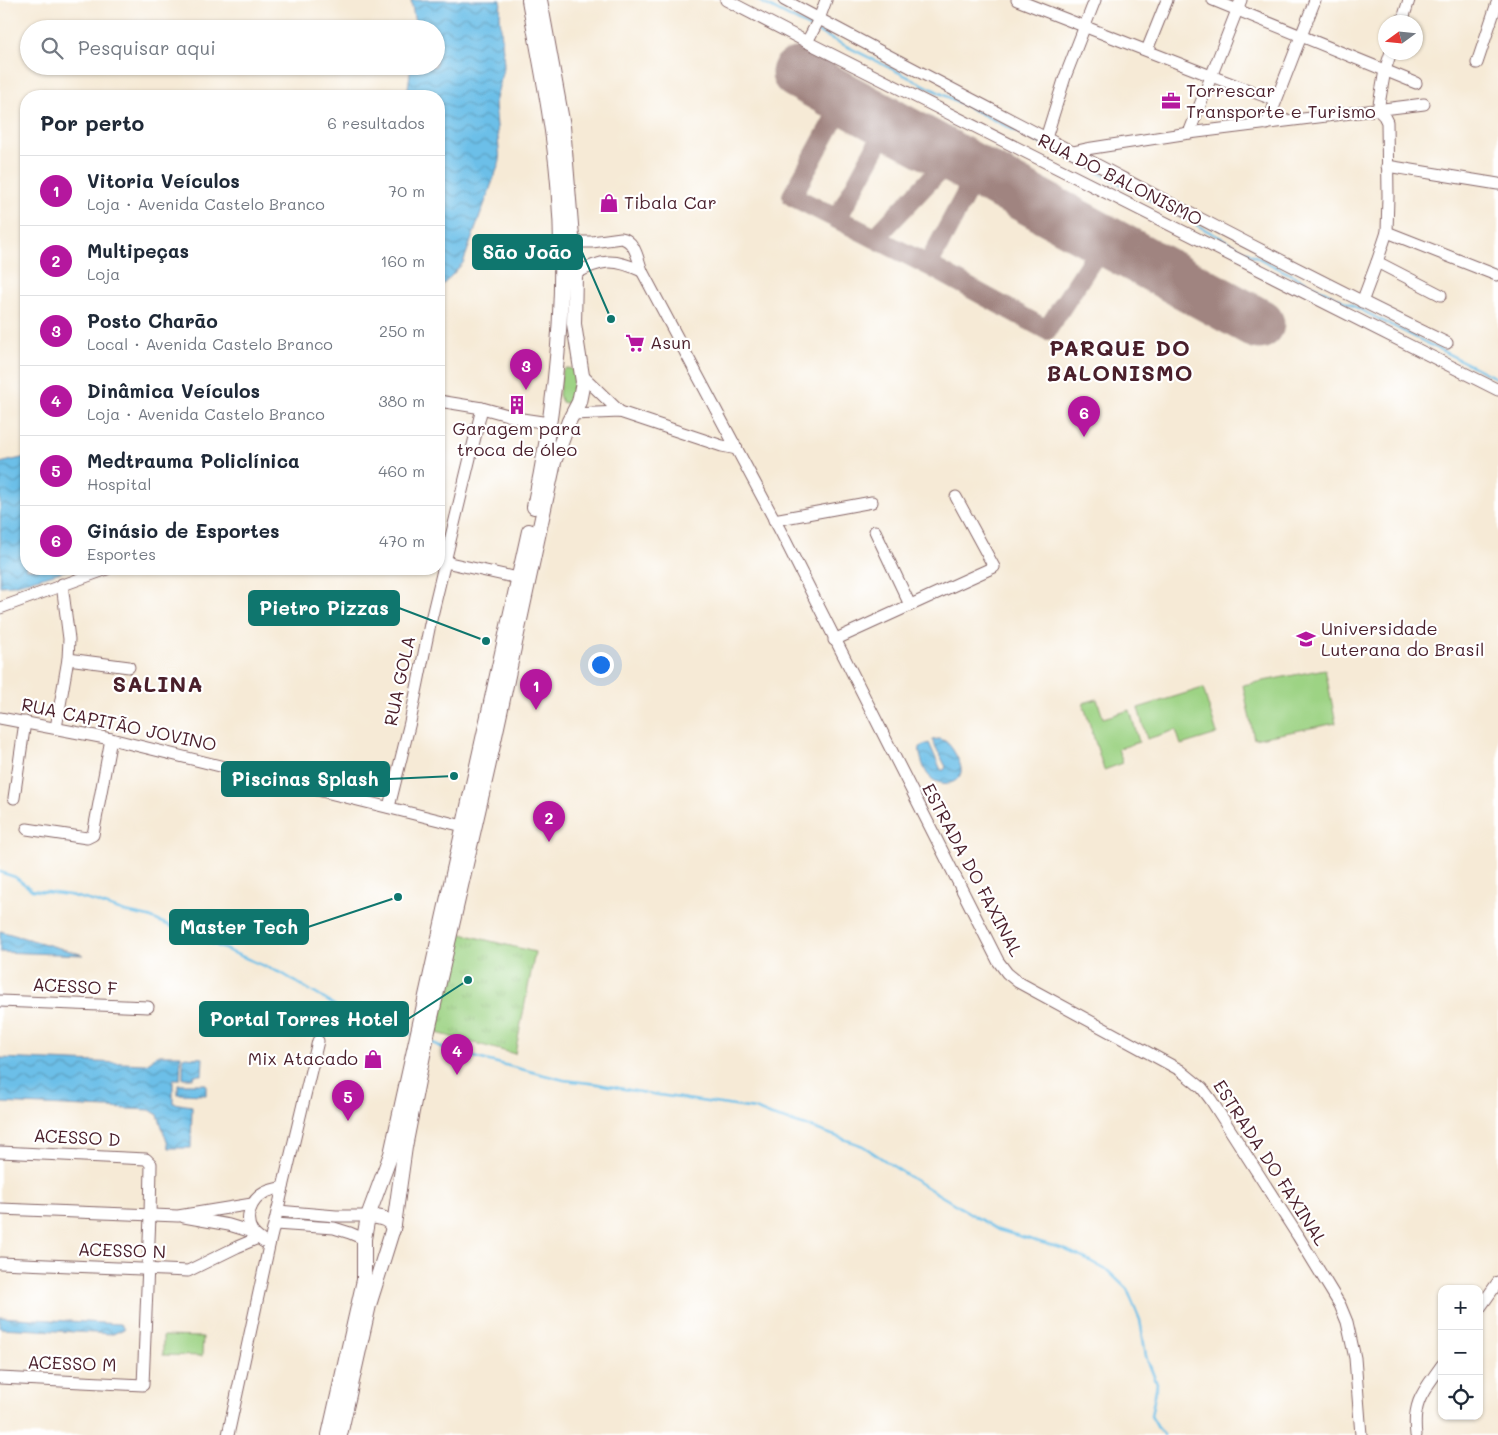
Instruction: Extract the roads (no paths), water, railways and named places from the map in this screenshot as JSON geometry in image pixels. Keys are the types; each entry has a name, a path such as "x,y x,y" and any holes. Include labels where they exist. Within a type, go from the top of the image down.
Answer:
{"main road":[{"path":"329,1435 364,1280 364,1239 368,1216 391,1154 538,492 552,404 562,278 558,183 551,124 529,0"},
{"path":"340,1435 369,1305 391,1236 405,1147 427,1035 492,750 554,462 581,397 582,373 574,324 575,274 563,126 540,0"},
{"path":"556,364 562,360 570,359 576,362 582,373"},
{"path":"552,404 571,418"},
{"path":"549,423 571,418"},
{"path":"364,1239 381,1245 391,1236 392,1226 386,1219 368,1216"}],"street":[{"name":"RUA DO BALONISMO","path":"726,0 809,39 1498,390"},
{"name":"RUA DO BALONISMO","path":"784,0 818,21 1362,302 1447,343"},
{"path":"809,39 826,0"},
{"path":"1020,0 1275,100"},
{"path":"1046,138 1065,77 1095,0"},
{"path":"1147,50 1167,0"},
{"path":"1213,0 1239,5 1300,37 1416,83"},
{"path":"1267,124 1315,0"},
{"path":"1404,15 1409,0"},
{"path":"1477,63 1498,0"},
{"path":"1189,133 1239,5"},
{"path":"1378,110 1389,60"},
{"path":"1073,152 1189,133 1424,104"},
{"path":"1362,302 1387,232 1387,122 1378,110"},
{"path":"1388,166 1498,184"},
{"path":"1387,232 1496,275"},
{"name":"ESTRADA DO FAXINAL","path":"573,242 625,238 632,245 642,271 774,520 998,961 1007,973 1018,982 1180,1070 1202,1088 1211,1100 1340,1305 1347,1322 1355,1358 1360,1435"},
{"path":"575,274 605,262 623,263 642,271"},
{"path":"1377,262 1441,295"},
{"path":"582,373 620,412"},
{"path":"445,402 549,423"},
{"name":"RUA GOLA","path":"445,562 482,408"},
{"path":"571,418 620,412 736,449"},
{"path":"834,640 994,567 956,498"},
{"path":"774,520 872,502"},
{"path":"875,532 910,606"},
{"path":"445,562 518,578"},
{"path":"0,608 89,575"},
{"name":"RUA GOLA","path":"389,807 410,722 442,575"},
{"path":"56,728 68,658 69,639 62,584"},
{"path":"68,658 128,667"},
{"name":"RUA CAPITÃO JOVINO","path":"0,718 111,739 463,826"},
{"path":"14,798 25,722"},
{"path":"27,829 87,838 93,835 111,739"},
{"name":"ACESSO F","path":"0,1001 148,1007"},
{"path":"228,1435 269,1246 318,1041"},
{"name":"ACESSO D","path":"0,1152 146,1159 151,1164 150,1216"},
{"path":"255,1235 250,1225 249,1213 252,1204 265,1192 283,1187"},
{"path":"0,1209 178,1216 252,1204"},
{"path":"278,1212 368,1216"},
{"path":"148,1269 150,1216"},
{"path":"178,1216 229,1225 255,1235 269,1246"},
{"path":"334,1228 336,1216"},
{"path":"275,1224 334,1228 364,1239"},
{"name":"ACESSO N","path":"0,1263 188,1271 255,1235"},
{"name":"ACESSO M","path":"0,1378 143,1384 148,1269"},
{"path":"1483,1304 1498,1282"},
{"path":"1416,1435 1414,1423 1416,1408 1420,1397 1438,1370"}],"water":[{"path":"411,0 501,0 500,16 504,65 495,103 500,161 463,263 445,282 445,90 408,90 410,75 445,75 445,20 414,20"},
{"path":"20,458 20,575 50,575 14,585 0,586 0,463"},
{"path":"938,739 948,744 960,763 961,772 959,777 952,782 937,782 927,773 922,763 919,750 921,746 929,743 941,770 944,770 946,767 932,740"},
{"path":"0,931 84,955 0,952"},
{"path":"156,1055 181,1055 180,1079 173,1079 173,1103 192,1106 191,1148 169,1148 158,1115 150,1110 0,1103 0,1058 146,1064"},
{"path":"183,1057 203,1058 202,1075 194,1075 194,1078 183,1078"},
{"path":"178,1084 206,1084 206,1095 178,1094"},
{"path":"0,1317 120,1324 124,1329 113,1334 0,1328"}],"waterway":[{"path":"757,0 811,28"},
{"path":"816,31 1092,169 1264,261 1498,379"},
{"path":"0,872 15,877 32,890 69,895 125,912 149,917 283,974 354,1017 411,1034"},
{"path":"433,1043 450,1051 564,1080 755,1109 810,1127 863,1146 908,1176 998,1230 1064,1249 1090,1261 1108,1271 1127,1289 1140,1320 1146,1356 1157,1384 1151,1416 1164,1435"}],"place":[{"name":"Torrescar Transporte e Turismo","path":"1171,101"},
{"name":"Tibala Car","path":"609,203"},
{"name":"São João","path":"611,319"},
{"name":"Asun","path":"635,343"},
{"name":"Posto Charão","path":"526,390"},
{"name":"Garagem para troca de óleo","path":"517,405"},
{"name":"Ginásio de Esportes","path":"1084,437"},
{"name":"Universidade Luterana do Brasil","path":"1306,639"},
{"name":"Pietro Pizzas","path":"486,641"},
{"name":"Vitoria Veículos","path":"536,710"},
{"name":"Piscinas Splash","path":"454,776"},
{"name":"Multipeças","path":"549,842"},
{"name":"Master Tech","path":"398,897"},
{"name":"Portal Torres Hotel","path":"468,980"},
{"name":"Mix Atacado","path":"373,1059"},
{"name":"Dinâmica Veículos","path":"457,1075"},
{"name":"Medtrauma Policlínica","path":"348,1121"}],"district":[{"name":"PARQUE DO BALONISMO","path":"1120,360"},
{"name":"SALINA","path":"158,684"}]}
